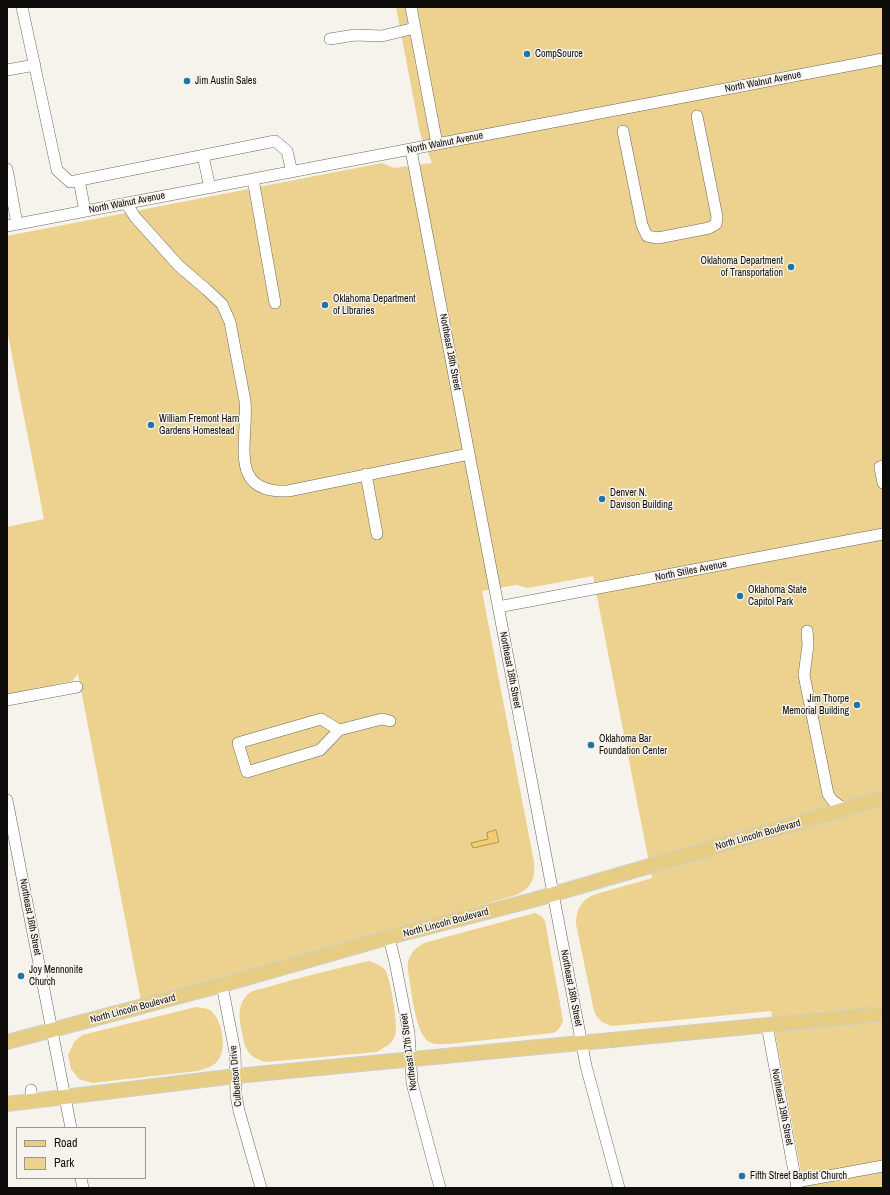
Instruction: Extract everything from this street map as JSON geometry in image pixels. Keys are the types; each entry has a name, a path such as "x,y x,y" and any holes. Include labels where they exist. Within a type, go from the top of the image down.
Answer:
{"main road":[{"name":"North Lincoln Boulevard","path":"7,1042 222,985 388,938 553,894 883,798"},
{"path":"7,1104 31,1095 65,1096 236,1076 411,1058 883,1014"}],"street":[{"path":"22,7 57,170 70,182 275,141 287,151 292,172"},
{"path":"411,7 437,144"},
{"path":"330,39 355,35 382,36 415,28"},
{"name":"North Walnut Avenue","path":"12,225 883,59"},
{"path":"7,70 34,65"},
{"path":"623,131 643,231 647,236 658,238 692,232 713,227 717,221 697,116"},
{"name":"Northeast 18th Street","path":"411,150 586,1066 594,1100 620,1188"},
{"path":"203,156 210,188"},
{"path":"7,169 12,225"},
{"path":"79,180 85,211"},
{"path":"253,180 275,303"},
{"path":"126,203 135,217 175,261 216,297 226,312 232,331 243,390 245,409 243,436 247,472 255,484 263,488 288,492 366,474 470,454"},
{"path":"883,466 880,467 883,483"},
{"path":"366,474 377,534"},
{"name":"North Stiles Avenue","path":"498,608 883,534"},
{"path":"807,631 808,645 804,675 828,794 832,800 845,810"},
{"path":"7,700 77,687"},
{"path":"339,730 321,719 238,743 246,772 320,750 339,730 382,719 390,721"},
{"name":"Northeast 16th Street","path":"7,800 71,1127"},
{"name":"Northeast 17th Street","path":"388,938 395,962 409,1033 411,1078 440,1188"},
{"name":"Culbertson Drive","path":"222,985 235,1052 236,1095 239,1111 261,1188"},
{"name":"Northeast 19th Street","path":"767,1025 797,1185"},
{"path":"797,1185 883,1166"}],"green space":[{"name":"Oklahoma State Capitol Park","path":"396,7 883,7 883,1188 804,1188 771,1011 613,1026 601,1021 594,1011 576,924 578,911 582,903 593,895 652,878 593,576 528,588 516,585 482,591 534,862 533,878 525,890 516,895 141,1001 78,674 72,681 7,695 7,527 44,519 7,330 7,236 382,163 394,168 432,163 420,133"},
{"path":"535,913 541,916 545,921 563,1020 560,1028 553,1033 448,1044 436,1044 429,1042 420,1030 412,998 408,971 408,962 411,954 424,943"},
{"path":"369,961 379,965 387,974 396,1023 394,1039 388,1045 377,1052 266,1062 255,1058 248,1052 243,1038 240,1022 240,1007 244,998 248,994 305,976"},
{"path":"196,1007 208,1009 213,1013 217,1018 222,1032 223,1047 221,1054 217,1062 210,1067 198,1071 92,1083 79,1079 71,1069 68,1055 74,1042 82,1035"}],"shaded area":[{"path":"496,830 499,842 473,848 471,843 488,839 487,833"}],"place":[{"name":"CompSource","path":"527,54"},
{"name":"Jim Austin Sales","path":"187,81"},
{"name":"Oklahoma Department of Transportation","path":"791,267"},
{"name":"Oklahoma Department of LIbraries","path":"325,305"},
{"name":"William Fremont Harn Gardens Homestead","path":"151,425"},
{"name":"Denver N. Davison Building","path":"602,499"},
{"name":"Oklahoma State Capitol Park","path":"740,596"},
{"name":"Jim Thorpe Memorial Building","path":"857,705"},
{"name":"Oklahoma Bar Foundation Center","path":"591,745"},
{"name":"Joy Mennonite Church","path":"21,976"},
{"name":"Fifth Street Baptist Church","path":"742,1176"}]}
